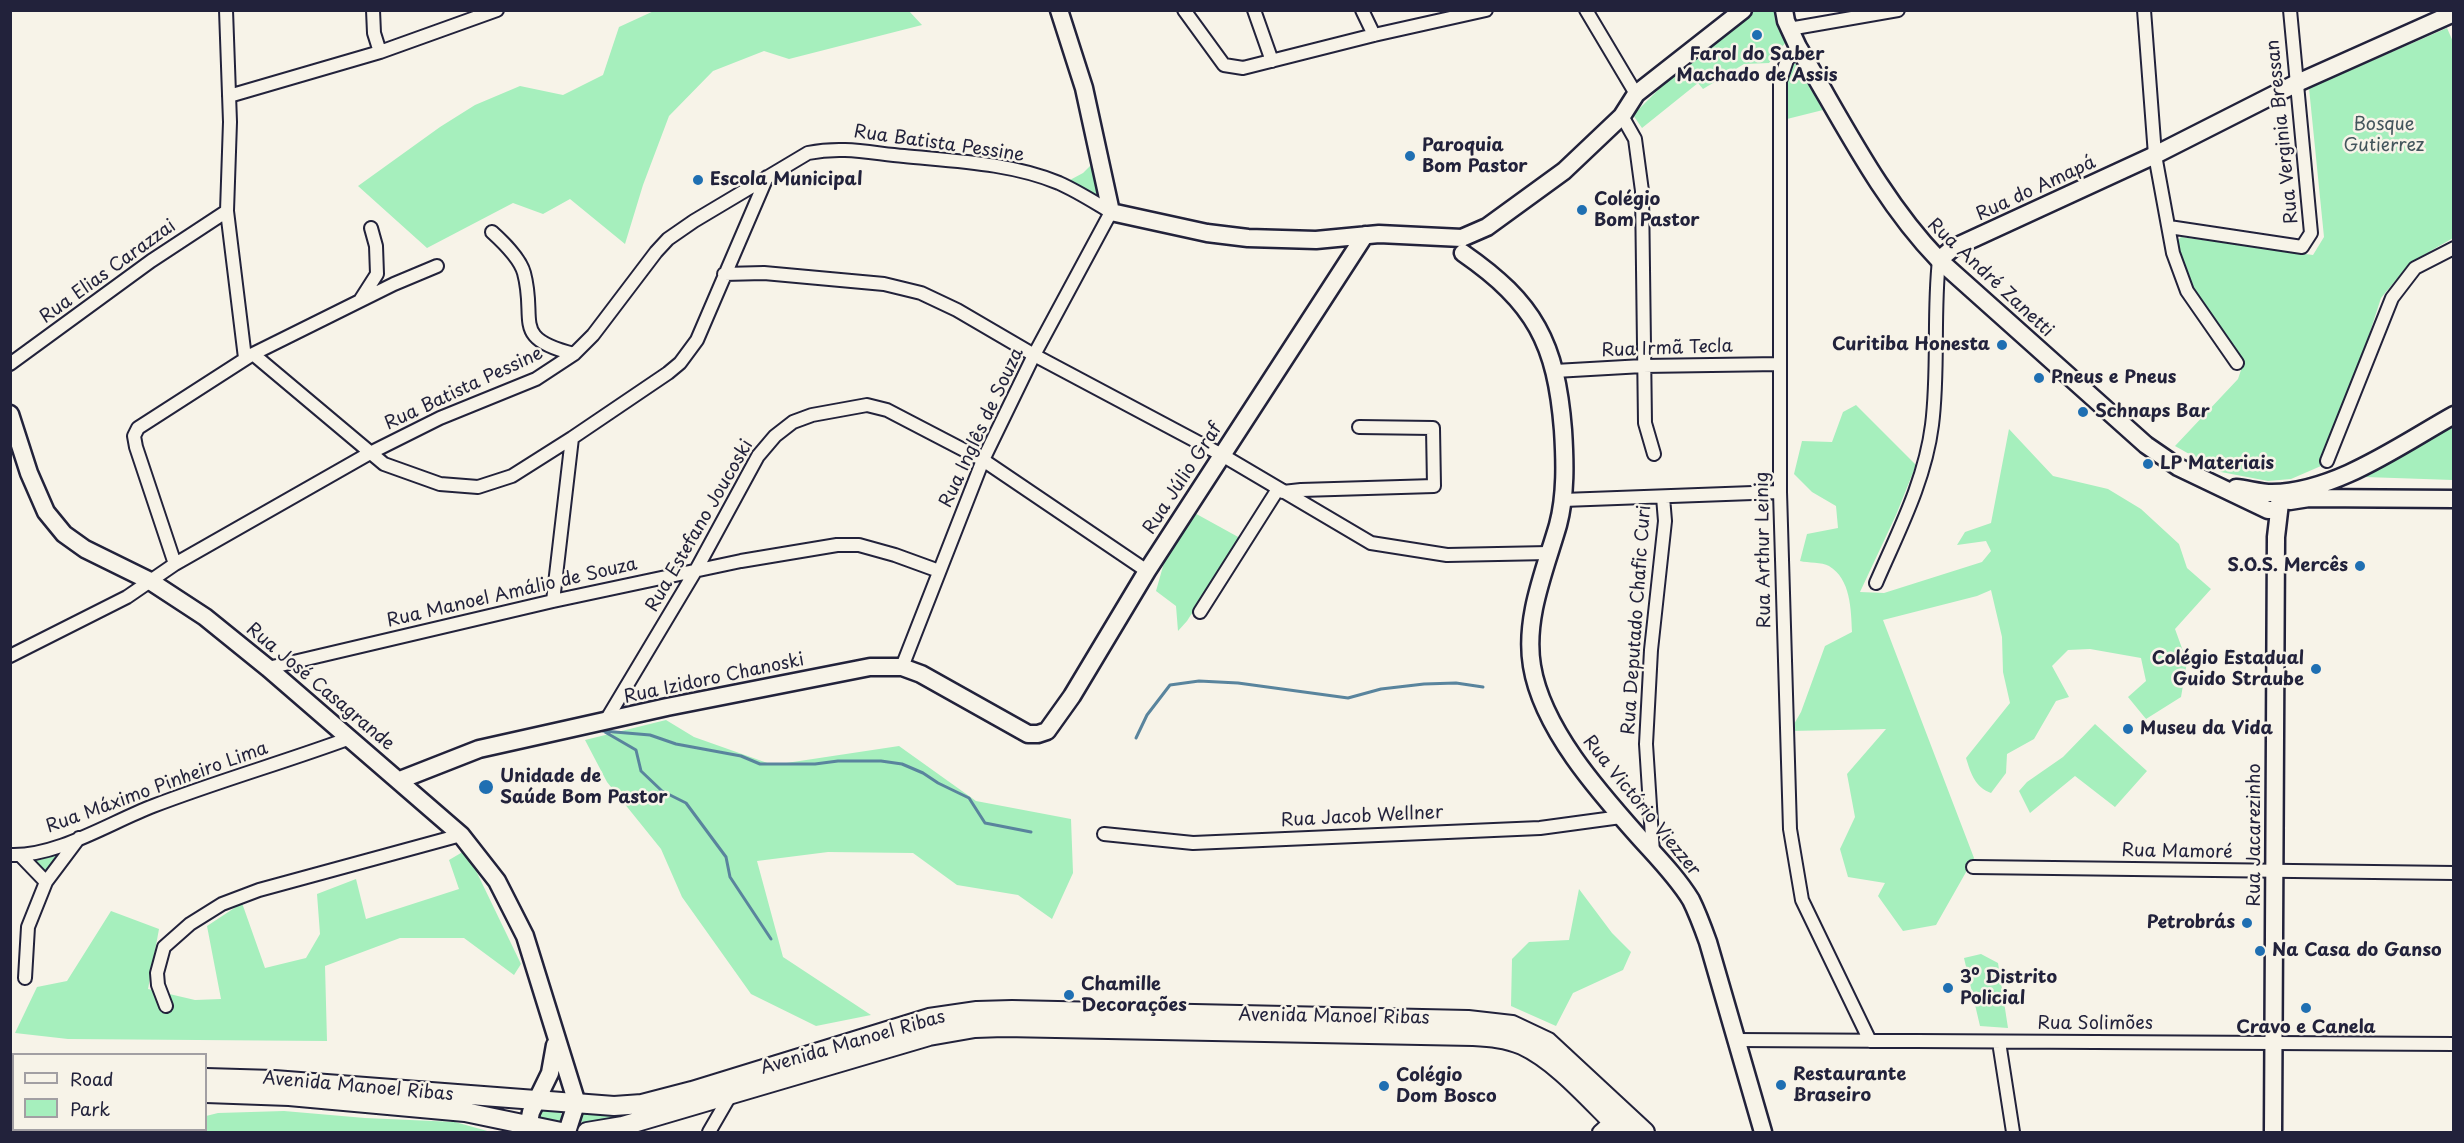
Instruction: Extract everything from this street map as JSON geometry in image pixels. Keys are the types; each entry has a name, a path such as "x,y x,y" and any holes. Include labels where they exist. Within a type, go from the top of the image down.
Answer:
{"main road":[{"name":"Avenida Manoel Ribas","path":"207,1078 274,1080 576,1104 635,1105 692,1091 928,1018 977,1011 1041,1011 1328,1025 1485,1021 1525,1030 1558,1050 1645,1132"},
{"path":"1016,1027 1039,1017 1041,1011"},
{"name":"Avenida Manoel Ribas","path":"587,1132 623,1126 929,1036 975,1028 1286,1024"},
{"name":"Avenida Manoel Ribas","path":"1328,1025 1473,1036 1513,1042 1524,1046 1550,1063 1611,1129"},
{"path":"731,1094 733,1087 752,1073"},
{"path":"669,1113 691,1101 692,1091"},
{"name":"Avenida Manoel Ribas","path":"207,1093 289,1096 465,1112 490,1116 526,1130 561,1132"}],"street":[{"path":"226,10 229,96 227,211 249,356 384,464 411,476 440,484 478,487 512,476 573,438 680,363 696,340 767,177"},
{"path":"373,10 374,33 380,52"},
{"path":"229,96 380,52 497,10"},
{"path":"1059,10 1084,88 1112,212 1207,233 1248,238 1316,240 1404,234 1466,245 1487,227 1557,177 1622,116 1636,94 1743,10"},
{"path":"1184,10 1224,65 1244,68 1486,10"},
{"path":"1254,10 1272,61"},
{"path":"1362,10 1374,35"},
{"path":"1586,10 1636,94"},
{"name":"Rua André Zanetti","path":"1784,10 1789,29 1798,47 1894,207 1913,233 1939,260 2146,445 2178,467 2216,484 2273,502"},
{"path":"1789,29 1898,10"},
{"path":"2144,10 2155,156 2173,253 2187,291 2237,363"},
{"name":"Rua Verginia Bressan","path":"2169,227 2302,247 2311,233 2289,10"},
{"name":"Rua do Amapá","path":"1939,260 1953,248 2155,156 2295,84 2444,14"},
{"name":"Rua Arthur Leinig","path":"1798,47 1787,60 1780,81 1780,492 1790,830 1802,900 1870,1041"},
{"path":"1622,116 1635,139 1642,191 1645,423 1654,454"},
{"name":"Rua Batista Pessine","path":"10,656 127,597 176,564 370,453 440,418 536,379 574,354 592,335 656,252 668,240 694,221 808,153 851,148 956,161 1021,172 1058,183 1112,212"},
{"name":"Rua Elias Carazzai","path":"10,364 151,261 227,211"},
{"name":"Rua Inglês de Souza","path":"902,667 983,460 1034,355 1112,212"},
{"path":"360,300 377,274 376,246 371,228"},
{"path":"492,232 504,243 524,271 528,321 535,338 551,349 574,354"},
{"name":"Rua Júlio Graf","path":"1028,734 1038,734 1047,730 1072,696 1147,571 1365,235"},
{"name":"Rua Victório Viezzer","path":"1466,245 1528,312 1545,343 1555,371 1563,437 1563,500 1536,600 1531,637 1536,685 1561,736 1621,817 1682,887 1697,912 1708,942 1763,1132"},
{"path":"2327,461 2392,298 2415,268 2454,248"},
{"path":"1876,583 1917,491 1932,427 1936,373 1935,297 1939,260"},
{"path":"176,564 136,447 134,436 138,428 249,356 360,300 437,266"},
{"path":"724,274 764,273 884,284 921,293 957,310 1034,355 1222,455 1371,543 1447,555 1549,553"},
{"name":"Rua Irmã Tecla","path":"1555,371 1643,366 1780,364"},
{"name":"Rua Estefano Joucoski","path":"605,722 696,570 758,456 775,436 793,422 838,409 867,405 888,410 983,460 1147,571"},
{"name":"Rua José Casagrande","path":"10,414 29,473 46,512 64,534 85,549 150,581 205,618 268,668 461,835 497,881 516,915 536,966 576,1104"},
{"path":"2273,502 2346,474 2454,415"},
{"path":"1281,491 1434,486 1433,428 1359,427"},
{"path":"553,601 573,438"},
{"path":"1200,612 1281,491"},
{"path":"1563,500 1780,492"},
{"name":"Rua Deputado Chafic Curi","path":"1653,853 1646,744 1651,651 1665,521 1663,497"},
{"path":"2273,502 2309,498 2454,499"},
{"name":"Rua Jacarezinho","path":"2272,1132 2276,537 2273,502"},
{"name":"Rua Manoel Amálio de Souza","path":"268,668 696,570 837,545 859,545 939,571"},
{"name":"Rua Izidoro Chanoski","path":"400,780 479,749 668,707 870,667 902,667 921,674 1028,734"},
{"name":"Rua Máximo Pinheiro Lima","path":"15,855 80,838 153,806 350,738"},
{"name":"Rua Jacob Wellner","path":"1104,834 1193,843 1540,828 1621,817"},
{"path":"166,1006 156,973 164,947 190,924 222,904 270,887 461,835"},
{"path":"25,978 28,927 46,882 80,838"},
{"path":"15,855 46,882"},
{"name":"Rua Mamoré","path":"1973,867 2454,873"},
{"name":"Rua José Casagrande","path":"526,1130 531,1112 550,1073 555,1038"},
{"name":"Rua Solimões","path":"1736,1040 2454,1044"},
{"path":"1999,1042 2013,1132"},
{"path":"709,1132 731,1094"},
{"path":"567,1132 576,1104"}],"green space":[{"path":"656,10 909,11 922,25 789,59 764,51 713,71 669,116 643,185 625,244 570,199 543,214 513,203 427,248 358,186 440,127 475,105 520,86 563,95 603,75 619,27"},
{"path":"1754,11 1775,11 1776,23 1786,42 1769,63 1744,64 1703,89 1698,83 1642,128 1633,115 1674,74"},
{"name":"Bosque Gutierrez","path":"2447,28 2454,44 2453,238 2410,263 2381,298 2351,391 2321,466 2291,479 2268,481 2221,472 2175,446 2238,379 2244,361 2192,287 2176,242 2181,237 2313,255 2324,237 2309,88"},
{"path":"1791,63 1796,64 1823,110 1787,119 1788,68"},
{"path":"1093,163 1103,199 1070,180 1083,173"},
{"path":"1856,405 1916,465 1896,515 1860,592 1884,593 1982,562 1991,551 1986,541 1957,545 1965,532 1991,523 2009,429 2053,476 2108,489 2141,509 2179,544 2187,568 2211,589 2175,629 2187,662 2181,697 2146,719 2128,697 2146,681 2141,658 2090,649 2068,650 2052,666 2069,697 2056,701 2034,739 2007,754 2006,773 1991,793 1977,784 1966,758 2010,703 2003,672 2002,637 1991,590 1977,596 1883,620 1974,858 1936,925 1903,931 1878,896 1885,883 1848,877 1840,849 1855,817 1847,774 1886,729 1790,731 1801,712 1825,646 1852,632 1848,596 1842,579 1829,566 1800,561 1807,534 1838,528 1836,506 1812,492 1794,474 1802,441 1832,442 1843,412"},
{"path":"2453,423 2453,480 2365,477 2366,473"},
{"path":"1191,511 1240,538 1187,621 1178,631 1176,606 1156,591 1169,545"},
{"path":"666,720 694,737 773,765 899,746 976,801 1071,819 1073,873 1052,919 1018,895 957,885 913,853 828,852 757,861 783,957 871,1015 816,1026 751,994 682,897 661,849 607,782 585,740"},
{"path":"2095,724 2147,771 2115,807 2075,776 2030,813 2019,791 2027,782 2063,757"},
{"path":"71,845 45,878 24,857"},
{"path":"466,850 521,964 514,975 464,938 400,938 325,966 327,1041 68,1039 15,1033 37,987 67,981 111,911 159,929 148,989 195,1000 221,999 207,926 242,903 265,968 306,958 320,934 317,894 356,879 366,919 459,889 449,860"},
{"path":"1579,889 1612,933 1631,952 1623,970 1573,993 1556,1026 1511,1006 1512,959 1529,942 1569,940"},
{"path":"1981,954 1998,963 2008,1028 1980,1026 1964,958"},
{"path":"539,1109 561,1112 562,1120 557,1123 538,1122 536,1112"},
{"path":"636,1109 638,1116 583,1124 580,1119 582,1111"},
{"path":"284,1111 455,1122 491,1132 104,1132 207,1131 207,1116 218,1113"},
{"path":"11,1113 12,1131 104,1132 11,1132"}],"waterway":[{"path":"1136,738 1147,715 1170,685 1199,681 1238,683 1348,698 1381,689 1424,684 1456,683 1483,687"},
{"path":"603,731 650,735 676,744 741,756 760,764 815,764 838,761 881,761 902,764 969,798 985,823 1031,832"},
{"path":"605,732 636,750 641,771 662,791 686,803 726,857 730,877 771,939"}],"place":[{"name":"Farol do Saber Machado de Assis","path":"1757,35"},
{"name":"Paroquia Bom Pastor","path":"1410,156"},
{"name":"Escola Municipal","path":"698,180"},
{"name":"Colégio Bom Pastor","path":"1582,210"},
{"name":"Curitiba Honesta","path":"2002,345"},
{"name":"Pneus e Pneus","path":"2039,378"},
{"name":"Schnaps Bar","path":"2083,412"},
{"name":"LP Materiais","path":"2148,464"},
{"name":"S.O.S. Mercês","path":"2360,566"},
{"name":"Colégio Estadual Guido Straube","path":"2316,669"},
{"name":"Museu da Vida","path":"2128,729"},
{"name":"Unidade de Saúde Bom Pastor","path":"486,787"},
{"name":"Petrobrás","path":"2247,923"},
{"name":"Na Casa do Ganso","path":"2260,951"},
{"name":"3º Distrito Policial","path":"1948,988"},
{"name":"Chamille Decorações","path":"1069,995"},
{"name":"Cravo e Canela","path":"2306,1008"},
{"name":"Restaurante Braseiro","path":"1781,1085"},
{"name":"Colégio Dom Bosco","path":"1384,1086"}]}
